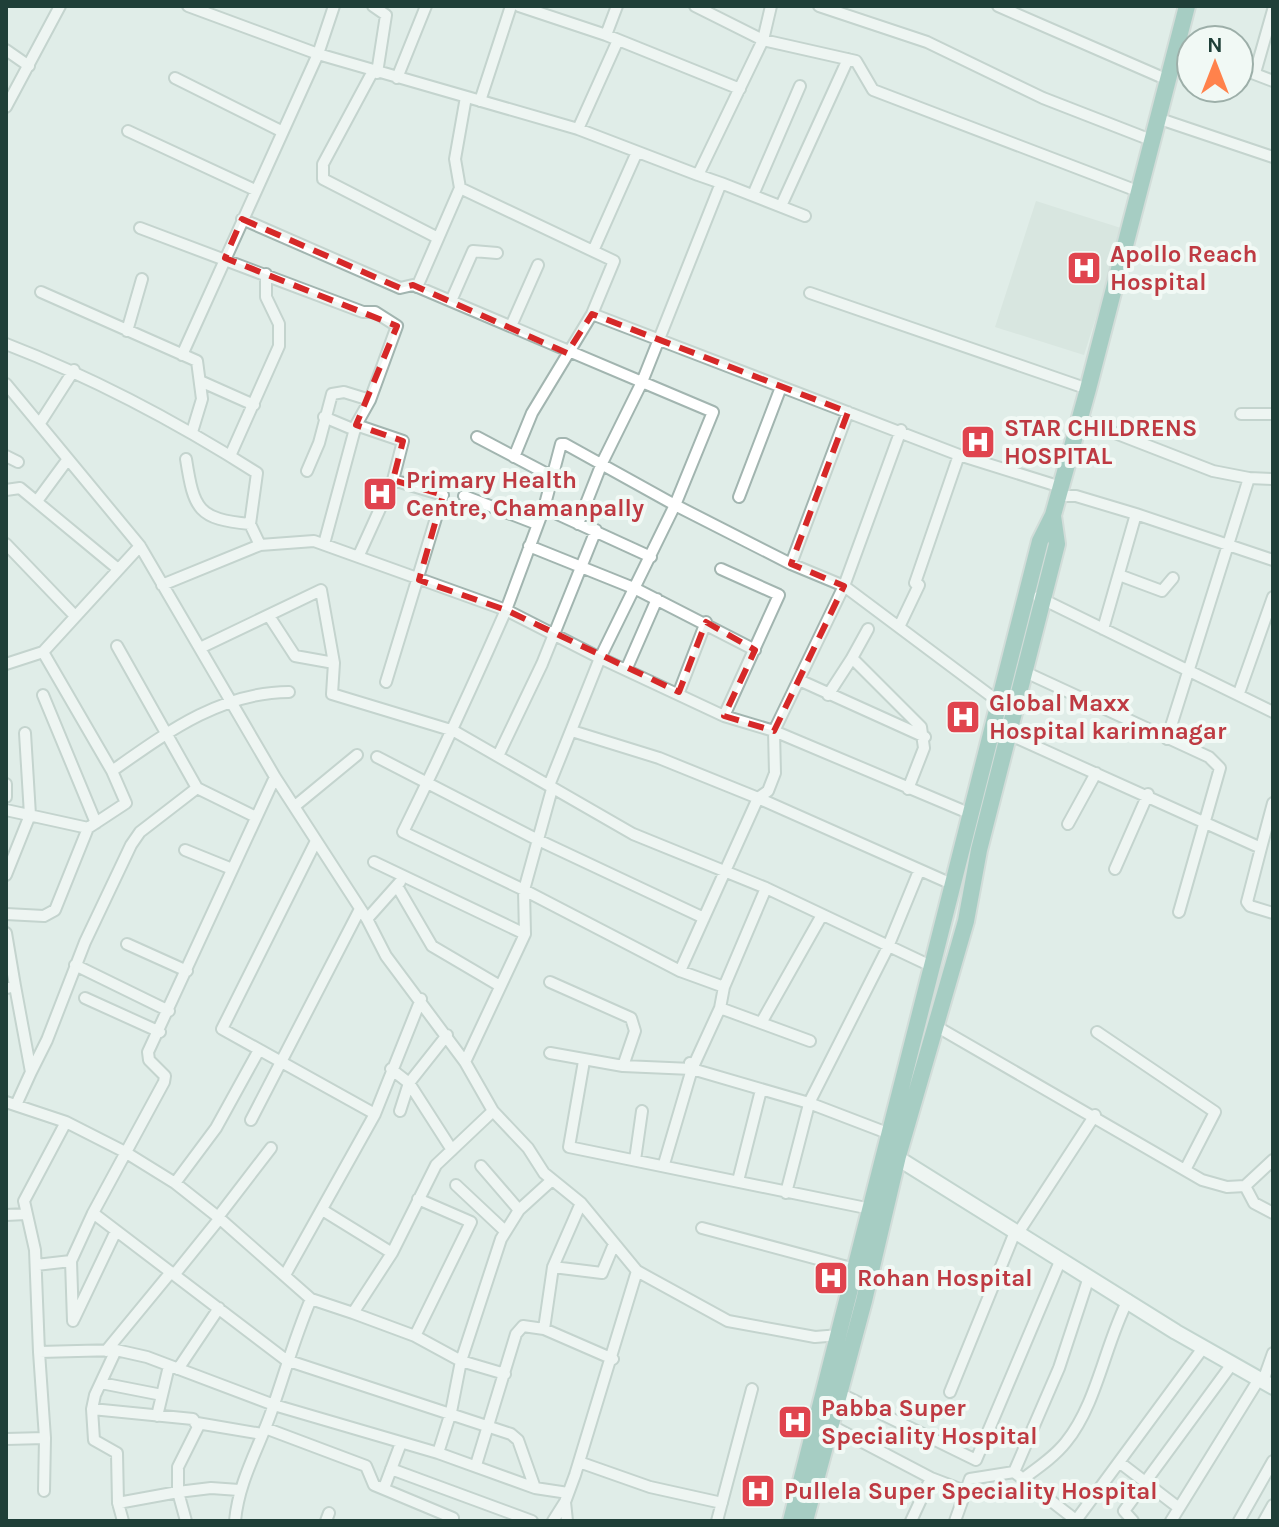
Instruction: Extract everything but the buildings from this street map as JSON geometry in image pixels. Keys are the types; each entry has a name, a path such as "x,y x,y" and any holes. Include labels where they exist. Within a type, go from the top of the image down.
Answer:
{"main road":[{"path":"805,1521 839,1393 891,1153 890,1134 931,966 999,702 1035,596 1057,544 1053,515 1157,118 1168,80 1175,68"},
{"path":"791,1521 871,1209 966,921 979,850 1025,672 1035,596"}],"street":[{"path":"6,107 60,6"},
{"path":"188,6 375,72 578,129 805,216"},
{"path":"182,355 318,54 334,6"},
{"path":"373,6 386,15 387,24 375,72 323,164 323,179 438,238"},
{"path":"397,78 426,6"},
{"path":"480,101 511,6"},
{"path":"519,6 606,35 740,89"},
{"path":"606,35 617,6"},
{"path":"695,6 763,40 856,61 873,90 1140,192"},
{"path":"698,175 763,40 771,6"},
{"path":"819,6 927,42 1015,86 1151,140"},
{"path":"998,6 1168,80"},
{"path":"1273,10 1255,73 1273,81"},
{"path":"578,129 618,40"},
{"path":"6,50 29,66"},
{"path":"781,206 848,59"},
{"path":"175,78 281,131"},
{"path":"753,195 800,86"},
{"path":"417,287 460,188 455,159 466,97"},
{"path":"1157,118 1273,157"},
{"path":"128,131 255,190"},
{"path":"593,251 637,152"},
{"path":"578,524 602,463 660,340 721,183"},
{"path":"460,188 614,261 592,314 532,413 514,457"},
{"path":"242,219 400,288 417,287 567,353 713,412 675,505 600,658 550,783 552,789 524,890 525,934 465,1062"},
{"path":"140,228 363,312 375,312 397,326 370,400 356,427 324,544"},
{"path":"451,301 473,251 497,253"},
{"path":"511,326 538,265"},
{"path":"230,456 279,346 279,324 266,297 266,274"},
{"path":"127,331 142,279"},
{"path":"41,292 197,361 202,399 192,432"},
{"path":"810,293 1088,389"},
{"path":"592,314 901,430 959,455 1273,560"},
{"path":"6,344 74,370 192,432 257,473 250,524 260,545"},
{"path":"40,423 74,370"},
{"path":"200,381 254,405"},
{"path":"6,384 140,546 275,777 367,919 403,982 421,999 447,1035 493,1111 552,1180 581,1203 637,1271 728,1321 815,1337 840,1335"},
{"path":"739,497 781,387"},
{"path":"307,471 319,443 332,394 344,392 370,400"},
{"path":"791,564 848,412"},
{"path":"1241,414 1273,414"},
{"path":"324,417 403,441 393,480 359,555"},
{"path":"1079,419 1213,471 1273,479"},
{"path":"680,971 758,798 768,791 775,773 774,731 844,586 901,430"},
{"path":"477,437 551,476"},
{"path":"724,987 680,971 524,890 403,832 423,783 454,731 506,610 544,508 561,444 791,564 844,586 999,702"},
{"path":"899,627 917,584 959,455"},
{"path":"6,456 18,462"},
{"path":"37,501 68,459"},
{"path":"186,459 191,492 204,514 218,521 250,524"},
{"path":"1167,739 1231,544 1249,478"},
{"path":"386,682 443,495 393,480"},
{"path":"6,490 20,488 118,569"},
{"path":"464,496 537,524"},
{"path":"544,508 651,557"},
{"path":"1103,629 1136,514"},
{"path":"498,756 596,530"},
{"path":"6,544 75,616"},
{"path":"162,585 260,545 324,544 506,610 724,716 774,731 971,814"},
{"path":"7,659 43,652 140,546"},
{"path":"529,546 636,589 706,622 755,650"},
{"path":"721,569 779,595 724,716"},
{"path":"1119,575 1155,591 1162,591 1173,578"},
{"path":"200,648 321,590 334,663 332,694 454,731 633,834 766,888 887,949 931,966"},
{"path":"1035,596 1273,712"},
{"path":"1239,693 1268,634 1273,597"},
{"path":"626,670 657,599"},
{"path":"269,616 295,656 334,663"},
{"path":"679,692 706,622"},
{"path":"828,695 868,629"},
{"path":"117,646 197,788 256,817"},
{"path":"6,914 44,916 55,910 92,825 126,803 112,771 43,652"},
{"path":"852,658 921,727 925,737 908,789"},
{"path":"1025,672 1215,760 1220,768 1179,912"},
{"path":"799,680 925,737"},
{"path":"112,771 168,732 231,700 261,691 289,692"},
{"path":"43,695 92,825"},
{"path":"572,731 659,758 758,798 954,885"},
{"path":"6,875 30,815 25,733"},
{"path":"1008,734 1148,794 1261,848"},
{"path":"295,806 357,755"},
{"path":"377,757 536,839 704,918"},
{"path":"1068,824 1096,773"},
{"path":"116,1231 73,1321 71,1261 93,1213 164,1082 165,1076 149,1060 148,1052 160,1032 275,777"},
{"path":"6,784 6,797"},
{"path":"197,788 140,832 75,965 47,1040 11,1104 66,1122 125,1152 175,1183 219,1217 311,1299 415,1336 461,1361 505,1374"},
{"path":"1115,869 1148,794"},
{"path":"1273,803 1247,902 1250,906 1273,913"},
{"path":"6,810 92,825"},
{"path":"316,841 222,1029 375,1114"},
{"path":"185,850 232,869"},
{"path":"374,862 400,881 525,934"},
{"path":"786,1193 809,1104 887,949 919,871"},
{"path":"367,919 400,881"},
{"path":"400,881 432,946 500,986"},
{"path":"664,1164 691,1064 720,1008 724,987 766,888"},
{"path":"251,1120 360,909"},
{"path":"761,1023 822,915"},
{"path":"6,933 11,987 31,1072"},
{"path":"127,944 187,971"},
{"path":"75,965 169,1011"},
{"path":"550,982 631,1018 635,1031 623,1066"},
{"path":"85,998 160,1032"},
{"path":"285,1275 324,1211 375,1114 421,999"},
{"path":"720,1008 810,1041"},
{"path":"934,1025 1095,1115 1185,1170 1227,1187 1245,1186 1273,1160"},
{"path":"1097,1032 1215,1112 1185,1170"},
{"path":"400,1111 409,1083 447,1035"},
{"path":"175,1183 216,1128 259,1050"},
{"path":"550,1053 623,1066 691,1064 890,1134"},
{"path":"584,1061 569,1147 664,1164 786,1193 871,1209"},
{"path":"391,1069 409,1083 452,1150"},
{"path":"738,1181 761,1090"},
{"path":"353,1313 392,1253 436,1165 493,1111"},
{"path":"635,1160 642,1111"},
{"path":"950,1392 1016,1232 1095,1115"},
{"path":"44,1491 45,1438 36,1265 26,1214 27,1193 66,1122"},
{"path":"123,1521 118,1503 117,1453 94,1440 92,1409 111,1350 271,1148"},
{"path":"891,1153 1203,1348 1265,1382"},
{"path":"481,1166 519,1210"},
{"path":"438,1453 451,1412 461,1361 505,1231 519,1210 552,1180"},
{"path":"456,1185 505,1231"},
{"path":"1245,1186 1254,1203 1273,1213"},
{"path":"415,1336 471,1222 418,1199"},
{"path":"544,1329 553,1267 581,1203"},
{"path":"324,1211 392,1253"},
{"path":"93,1213 286,1360 451,1412 518,1440 535,1488"},
{"path":"6,1215 26,1214"},
{"path":"702,1228 855,1269"},
{"path":"553,1267 602,1273 614,1244"},
{"path":"955,1521 976,1460 1061,1259"},
{"path":"36,1265 71,1261"},
{"path":"553,1521 567,1498 613,1359 637,1271"},
{"path":"1019,1475 1089,1277"},
{"path":"235,1521 239,1490 274,1405 286,1360 311,1299"},
{"path":"970,1479 1019,1475 1066,1442 1079,1423 1115,1325 1128,1300"},
{"path":"157,1416 174,1367 219,1308"},
{"path":"476,1465 520,1328 544,1329 613,1359"},
{"path":"1019,1475 1077,1520 1203,1348"},
{"path":"39,1352 111,1350 174,1367 274,1405 476,1465 567,1498"},
{"path":"1171,1521 1265,1382 1273,1353"},
{"path":"1133,1521 1124,1511 1232,1364"},
{"path":"101,1383 162,1395"},
{"path":"717,1521 752,1389"},
{"path":"839,1393 976,1460"},
{"path":"92,1409 193,1419 197,1423 263,1431 366,1466 374,1485 455,1520"},
{"path":"186,1521 178,1492 178,1467 197,1423"},
{"path":"830,1425 931,1478 965,1491"},
{"path":"6,1439 45,1438"},
{"path":"384,1488 401,1443"},
{"path":"1239,1521 1273,1461"},
{"path":"579,1462 650,1487 722,1503"},
{"path":"1119,1462 1179,1508"},
{"path":"391,1469 532,1521"},
{"path":"911,1521 931,1478"},
{"path":"118,1503 211,1488 239,1490"},
{"path":"567,1498 567,1521"},
{"path":"1264,1521 1273,1505"}],"highlighted area":[{"path":"242,219 400,288 413,285 567,353 592,314 848,412 791,564 844,586 774,731 724,716 755,650 706,622 679,692 506,610 419,580 443,495 393,480 403,441 356,425 397,326 225,258"}],"shaded area":[{"path":"1036,201 1124,229 1084,355 995,327"}],"place":[{"name":"Apollo Reach Hospital","path":"1084,268"},
{"name":"STAR CHILDRENS HOSPITAL","path":"978,442"},
{"name":"Primary Health Centre, Chamanpally","path":"380,494"},
{"name":"Global Maxx Hospital karimnagar","path":"963,717"},
{"name":"Rohan Hospital","path":"831,1278"},
{"name":"Pabba Super Speciality Hospital","path":"795,1422"},
{"name":"Pullela Super Speciality Hospital","path":"758,1491"}]}
